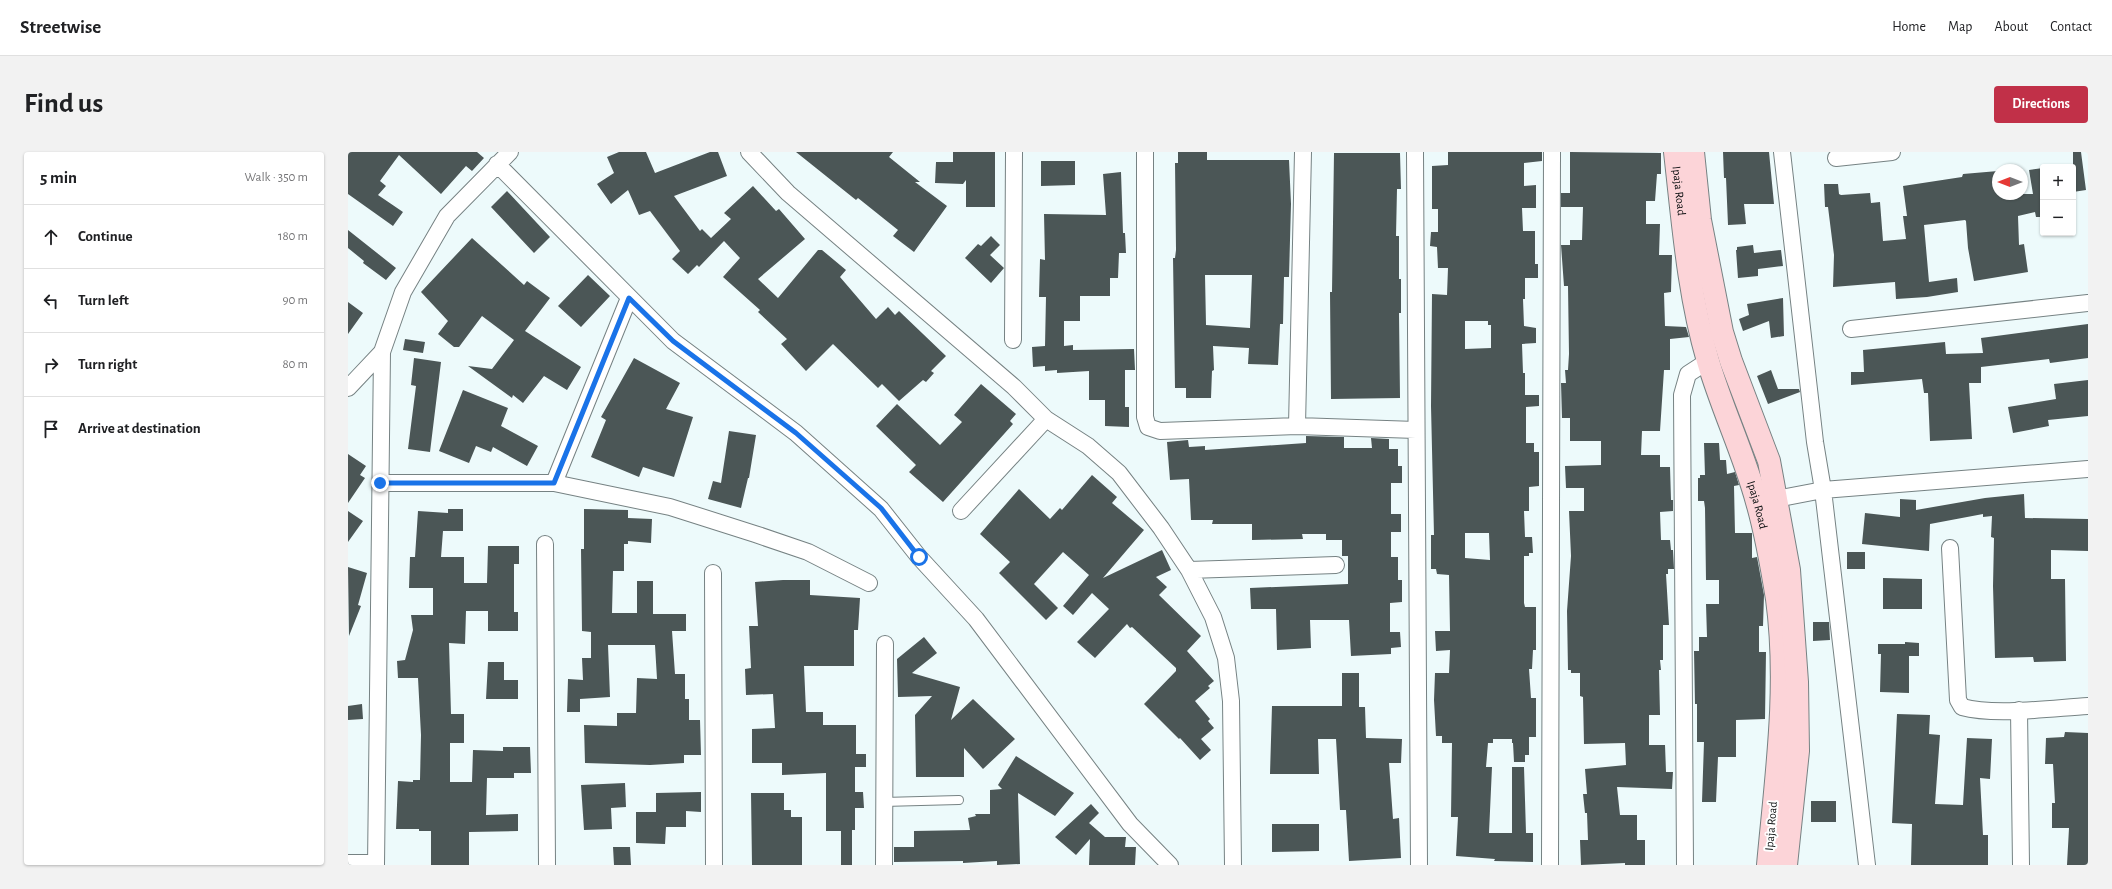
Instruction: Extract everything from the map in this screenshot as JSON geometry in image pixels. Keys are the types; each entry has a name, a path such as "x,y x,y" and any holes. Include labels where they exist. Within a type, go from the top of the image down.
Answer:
{"main road":[{"name":"Ipaja Road","path":"1675,152 1687,259 1708,361 1757,502 1776,599 1782,656 1781,715 1768,865"},
{"name":"Ipaja Road","path":"1693,152 1700,220 1722,332 1731,361 1769,461 1789,570 1797,682 1798,751 1786,865"}],"street":[{"path":"348,863 376,864 382,352 403,292 448,216 510,152"},
{"path":"748,152 788,193 1014,387 1046,419 1088,446 1119,473 1161,528 1189,570 1213,617 1226,658 1232,701 1233,865"},
{"path":"1013,340 1014,152"},
{"path":"1145,152 1145,417 1148,427 1160,431 1297,426 1416,430"},
{"path":"1297,426 1303,152"},
{"path":"1415,152 1419,865"},
{"path":"1550,865 1552,152"},
{"path":"1782,152 1815,442 1823,490 1867,865"},
{"path":"1836,158 1892,152"},
{"path":"497,164 673,341 796,433 881,508 919,557 976,619 1130,824 1170,865"},
{"path":"554,483 629,298"},
{"path":"1851,330 2088,302"},
{"path":"348,388 382,352"},
{"path":"1685,865 1682,395 1688,374 1708,361"},
{"path":"961,511 1046,419"},
{"path":"1776,499 1823,490 2088,469"},
{"path":"380,483 554,483 670,507 756,534 808,552 869,583"},
{"path":"545,544 547,865"},
{"path":"1950,548 1958,700 1962,707 1973,710 2019,710 2088,706"},
{"path":"1189,570 1336,565"},
{"path":"713,573 714,865"},
{"path":"884,865 883,802 885,644"},
{"path":"2019,710 2021,865"}],"lane":[{"path":"883,802 959,800"}],"building":[{"path":"348,152 477,152 484,158 472,171 466,166 441,194 399,155 380,181 386,186 378,195 403,212 393,226 348,194"},
{"path":"619,152 646,152 655,173 710,152 718,152 727,176 674,196 700,231 702,229 711,238 731,219 724,213 753,186 776,211 779,209 805,239 758,279 778,298 818,250 822,250 846,270 840,277 876,319 888,307 895,315 899,311 946,356 931,371 934,373 926,382 923,380 899,401 882,384 878,388 833,344 806,371 781,344 787,339 758,312 760,310 723,277 740,258 724,241 699,267 697,265 688,274 672,259 680,251 650,211 639,215 628,190 611,204 597,184 614,173 607,157"},
{"path":"796,152 893,152 889,157 920,182 915,182 947,206 914,252 893,236 898,230 858,198 856,200"},
{"path":"953,152 995,152 995,207 966,207 966,180 963,184 935,183 936,162 953,162"},
{"path":"1178,152 1207,152 1207,160 1289,160 1291,204 1289,277 1284,277 1283,324 1280,324 1278,365 1248,364 1249,348 1213,346 1214,370 1212,371 1211,398 1186,398 1186,388 1175,388 1173,258 1175,258 1176,250 1175,163 1178,163","holes":["1205,275 1252,275 1250,328 1206,325"]},
{"path":"1448,152 1542,152 1542,161 1524,163 1524,186 1536,185 1536,208 1522,208 1523,231 1535,231 1535,264 1538,264 1538,278 1525,278 1525,299 1523,299 1524,326 1536,328 1536,343 1522,344 1523,373 1525,373 1525,395 1539,395 1539,406 1526,407 1526,443 1534,443 1534,452 1539,452 1539,486 1529,487 1529,511 1524,511 1525,537 1532,537 1533,553 1529,553 1529,556 1524,556 1524,603 1525,607 1536,607 1536,650 1533,650 1532,669 1529,669 1531,698 1536,698 1536,737 1529,737 1529,755 1525,755 1525,762 1514,762 1512,739 1493,739 1493,743 1488,743 1486,767 1492,767 1489,833 1512,833 1512,767 1524,767 1526,833 1533,833 1533,862 1494,861 1495,859 1456,856 1458,817 1451,817 1452,743 1442,743 1442,736 1436,736 1434,700 1435,673 1449,673 1450,650 1436,651 1435,631 1450,631 1449,575 1437,574 1436,569 1431,569 1431,535 1434,535 1431,406 1432,294 1447,295 1448,268 1438,268 1437,247 1430,246 1431,232 1438,232 1438,209 1432,209 1432,166 1448,165","holes":["1465,321 1488,321 1488,325 1491,325 1491,348 1465,349","1465,533 1489,533 1490,560 1465,558"]},
{"path":"1570,152 1661,153 1661,174 1657,174 1655,201 1646,201 1646,224 1660,224 1659,255 1672,255 1671,292 1664,293 1665,326 1686,327 1689,337 1670,339 1670,370 1664,370 1660,431 1642,431 1641,455 1660,455 1660,467 1670,467 1671,500 1673,500 1673,511 1660,512 1661,540 1670,540 1671,550 1673,550 1674,569 1668,569 1668,574 1666,574 1669,625 1663,625 1663,660 1660,660 1661,670 1659,670 1660,715 1649,715 1649,745 1665,745 1666,772 1673,772 1672,789 1617,787 1620,815 1637,815 1637,840 1645,840 1645,865 1625,865 1625,863 1581,865 1580,840 1588,840 1587,813 1585,813 1583,794 1587,794 1585,769 1626,765 1625,743 1584,744 1583,697 1580,696 1580,673 1571,673 1571,670 1568,670 1567,611 1571,556 1569,511 1584,511 1584,488 1566,488 1565,466 1601,465 1601,441 1570,441 1570,418 1562,418 1561,383 1566,383 1565,370 1568,370 1569,354 1568,286 1564,286 1561,245 1570,245 1570,240 1582,240 1583,207 1561,207 1561,193 1570,193"},
{"path":"1723,152 1769,152 1774,204 1744,204 1746,224 1728,225 1726,178 1724,178"},
{"path":"2073,152 2081,152 2086,190 2076,192 2076,164 2073,164"},
{"path":"1334,153 1400,153 1401,189 1397,189 1396,236 1399,236 1399,279 1401,279 1401,313 1399,313 1400,398 1331,399 1330,292 1332,292"},
{"path":"1041,161 1075,161 1075,185 1041,186"},
{"path":"2040,168 2040,217 2036,217 2035,212 2018,216 2019,245 2024,244 2028,272 1974,281 1965,220 1924,225 1929,282 1957,278 1958,292 1927,297 1896,299 1895,282 1833,287 1834,255 1828,207 1825,207 1824,184 1838,184 1839,194 1841,195 1870,193 1871,203 1880,202 1883,241 1906,239 1903,216 1907,216 1903,186 1962,177 1963,174 1992,172 1992,200 2028,200 2028,194 2033,194 2029,170"},
{"path":"1121,172 1123,233 1125,233 1126,253 1119,253 1118,278 1110,278 1110,296 1080,296 1080,321 1064,321 1064,346 1073,345 1073,350 1134,349 1135,370 1125,370 1125,407 1129,407 1129,427 1105,426 1105,400 1089,400 1089,371 1057,373 1057,370 1045,371 1045,366 1033,367 1032,347 1045,346 1046,297 1039,297 1040,259 1045,260 1044,214 1106,215 1103,174"},
{"path":"507,191 550,237 534,253 491,207"},
{"path":"348,230 396,268 386,280 363,263 364,261 348,248"},
{"path":"991,236 1000,245 990,255 1004,268 991,283 965,258 978,244 981,246"},
{"path":"472,238 524,285 527,281 550,298 525,331 581,367 567,390 544,376 523,403 513,395 512,398 468,366 492,369 514,340 482,316 459,347 454,347 438,334 448,321 421,292"},
{"path":"1753,245 1754,253 1781,250 1783,266 1758,269 1758,276 1738,278 1737,247"},
{"path":"588,275 610,296 581,327 558,306"},
{"path":"1783,298 1784,336 1771,338 1769,321 1743,331 1739,319 1749,315 1747,304"},
{"path":"348,302 363,313 348,334"},
{"path":"2088,324 2088,358 2050,363 2049,359 1981,367 1981,383 1969,383 1972,439 1930,441 1928,393 1924,393 1922,379 1851,385 1851,372 1864,372 1863,350 1945,342 1946,354 1983,353 1981,338"},
{"path":"405,339 425,342 423,353 403,350"},
{"path":"414,358 441,362 430,452 408,449 416,386 411,385"},
{"path":"634,358 680,383 666,409 693,417 674,477 643,467 639,477 591,457 606,420 601,417"},
{"path":"1771,370 1778,389 1799,389 1800,392 1768,404 1757,376"},
{"path":"2088,380 2088,416 2048,420 2049,426 2013,433 2008,407 2056,399 2054,384"},
{"path":"981,384 1016,414 1010,421 1013,424 943,502 909,472 916,465 876,426 897,404 940,445 962,422 954,415"},
{"path":"463,390 508,408 501,426 538,446 527,466 493,447 491,452 476,446 469,463 439,451"},
{"path":"729,431 756,435 749,478 741,508 708,499 713,481 721,483"},
{"path":"1306,436 1344,437 1344,448 1372,448 1371,438 1389,439 1389,449 1398,449 1398,466 1402,466 1402,483 1391,483 1391,514 1401,514 1401,532 1391,532 1391,557 1398,557 1398,580 1402,580 1402,602 1390,603 1390,632 1400,632 1401,647 1391,648 1391,654 1351,656 1349,620 1310,620 1311,648 1277,650 1276,609 1251,609 1250,588 1348,584 1348,556 1342,556 1342,540 1326,540 1326,534 1302,534 1303,539 1252,540 1252,524 1212,524 1213,520 1191,520 1189,479 1170,480 1167,442 1188,440 1189,447 1205,446 1205,450 1306,443"},
{"path":"1704,443 1719,443 1720,460 1726,460 1727,474 1735,472 1739,485 1734,486 1735,533 1752,533 1752,558 1757,557 1764,595 1763,626 1759,626 1759,652 1766,652 1765,719 1736,720 1736,757 1718,757 1716,802 1702,802 1704,742 1697,742 1697,704 1695,704 1694,651 1699,651 1699,637 1707,637 1706,604 1719,604 1719,580 1706,580 1705,508 1704,501 1698,501 1698,478 1700,478 1700,475 1705,475"},
{"path":"348,454 366,466 360,475 365,478 348,503"},
{"path":"1092,475 1117,497 1112,503 1144,530 1103,578 1162,550 1171,570 1156,577 1167,587 1159,595 1201,636 1187,651 1214,681 1208,686 1210,688 1195,701 1210,719 1208,721 1214,728 1201,739 1211,750 1200,760 1180,738 1179,739 1144,704 1176,671 1176,668 1127,624 1095,658 1077,642 1109,609 1092,593 1073,615 1063,606 1089,575 1063,552 1034,584 1058,608 1046,620 999,573 1010,562 980,534 1019,489 1050,519 1060,508 1062,510"},
{"path":"2024,494 2025,518 2088,519 2088,551 2051,550 2051,579 2065,579 2066,661 2034,662 2033,657 1995,658 1993,586 1994,538 1991,537 1992,516 1983,517 1983,514 1930,524 1929,551 1862,544 1865,513 1900,517 1900,499 1916,500 1916,510 1985,498"},
{"path":"448,509 463,509 463,531 443,531 441,557 464,557 464,583 487,583 488,546 519,546 519,564 514,564 514,612 518,612 518,631 488,631 488,611 466,611 465,644 449,643 451,714 464,714 464,743 450,743 450,782 472,782 473,750 503,751 503,747 530,747 531,773 514,773 514,778 487,778 486,815 518,814 518,831 469,832 469,865 431,865 431,831 419,831 419,829 396,829 398,781 413,782 413,780 420,780 421,735 418,678 398,678 397,661 405,660 413,630 411,615 433,615 433,588 409,588 410,557 415,557 418,511 448,513"},
{"path":"584,509 628,510 628,518 652,519 651,543 628,541 628,544 624,544 624,571 613,571 612,613 637,613 637,581 653,581 653,614 686,614 686,631 672,631 675,674 685,674 685,699 689,699 689,720 700,720 701,755 684,755 684,763 650,765 585,763 584,725 617,726 617,713 636,713 637,678 657,679 655,645 608,645 610,697 580,699 580,712 567,712 568,679 583,680 582,658 591,658 591,632 582,631 581,549 584,549"},
{"path":"348,511 363,521 348,542"},
{"path":"1847,552 1865,552 1865,569 1847,569"},
{"path":"348,567 367,573 358,605 361,606 349,636"},
{"path":"1883,578 1922,579 1922,609 1883,609"},
{"path":"810,580 810,595 860,598 858,630 854,630 854,666 804,666 806,712 823,712 823,725 856,725 856,754 866,754 866,767 855,767 855,792 863,792 864,808 855,808 855,830 852,830 852,865 841,865 841,831 826,831 826,773 782,775 782,763 752,763 752,729 775,728 773,694 746,695 745,669 751,668 749,626 758,626 755,582"},
{"path":"1813,622 1829,622 1830,640 1813,641"},
{"path":"924,637 937,653 912,673 960,687 951,720 973,699 1015,739 983,769 964,748 964,777 916,777 915,715 932,696 898,697 897,659"},
{"path":"1905,642 1919,643 1919,656 1909,656 1909,693 1880,692 1881,654 1878,654 1878,644 1905,644"},
{"path":"488,662 504,662 504,680 518,680 518,699 486,699"},
{"path":"1342,673 1359,673 1359,707 1365,707 1366,738 1402,739 1401,763 1389,763 1393,819 1399,818 1401,858 1349,861 1346,810 1340,810 1336,739 1318,739 1319,774 1270,774 1272,706 1342,706"},
{"path":"362,704 363,719 348,720 348,706"},
{"path":"1897,714 1930,715 1929,734 1940,735 1935,804 1963,805 1967,738 1992,739 1990,779 1980,778 1983,835 1988,835 1988,865 1911,865 1912,824 1892,823"},
{"path":"2065,732 2088,733 2088,865 2067,865 2069,828 2052,828 2052,803 2055,803 2053,764 2045,764 2046,738 2064,737"},
{"path":"1016,756 1074,793 1055,816 1018,793 1020,864 997,865 997,861 963,863 963,861 894,862 894,847 914,847 914,831 970,830 968,818 976,816 975,814 990,814 990,790 1002,789 998,785"},
{"path":"625,783 626,807 611,808 612,829 584,830 581,785"},
{"path":"701,792 701,812 686,811 686,827 666,827 665,844 636,843 636,812 656,812 656,793"},
{"path":"751,793 784,793 784,810 791,810 791,817 802,817 802,865 752,865"},
{"path":"1811,801 1836,801 1836,822 1811,822"},
{"path":"1091,804 1099,813 1089,823 1105,837 1126,837 1125,847 1136,847 1135,865 1089,865 1090,839 1076,855 1055,837"},
{"path":"1272,824 1319,824 1319,851 1272,852"},
{"path":"613,847 630,847 631,865 614,865"}],"route":[{"path":"380,483 554,483 629,298 673,341 796,433 881,508 919,557"}]}
